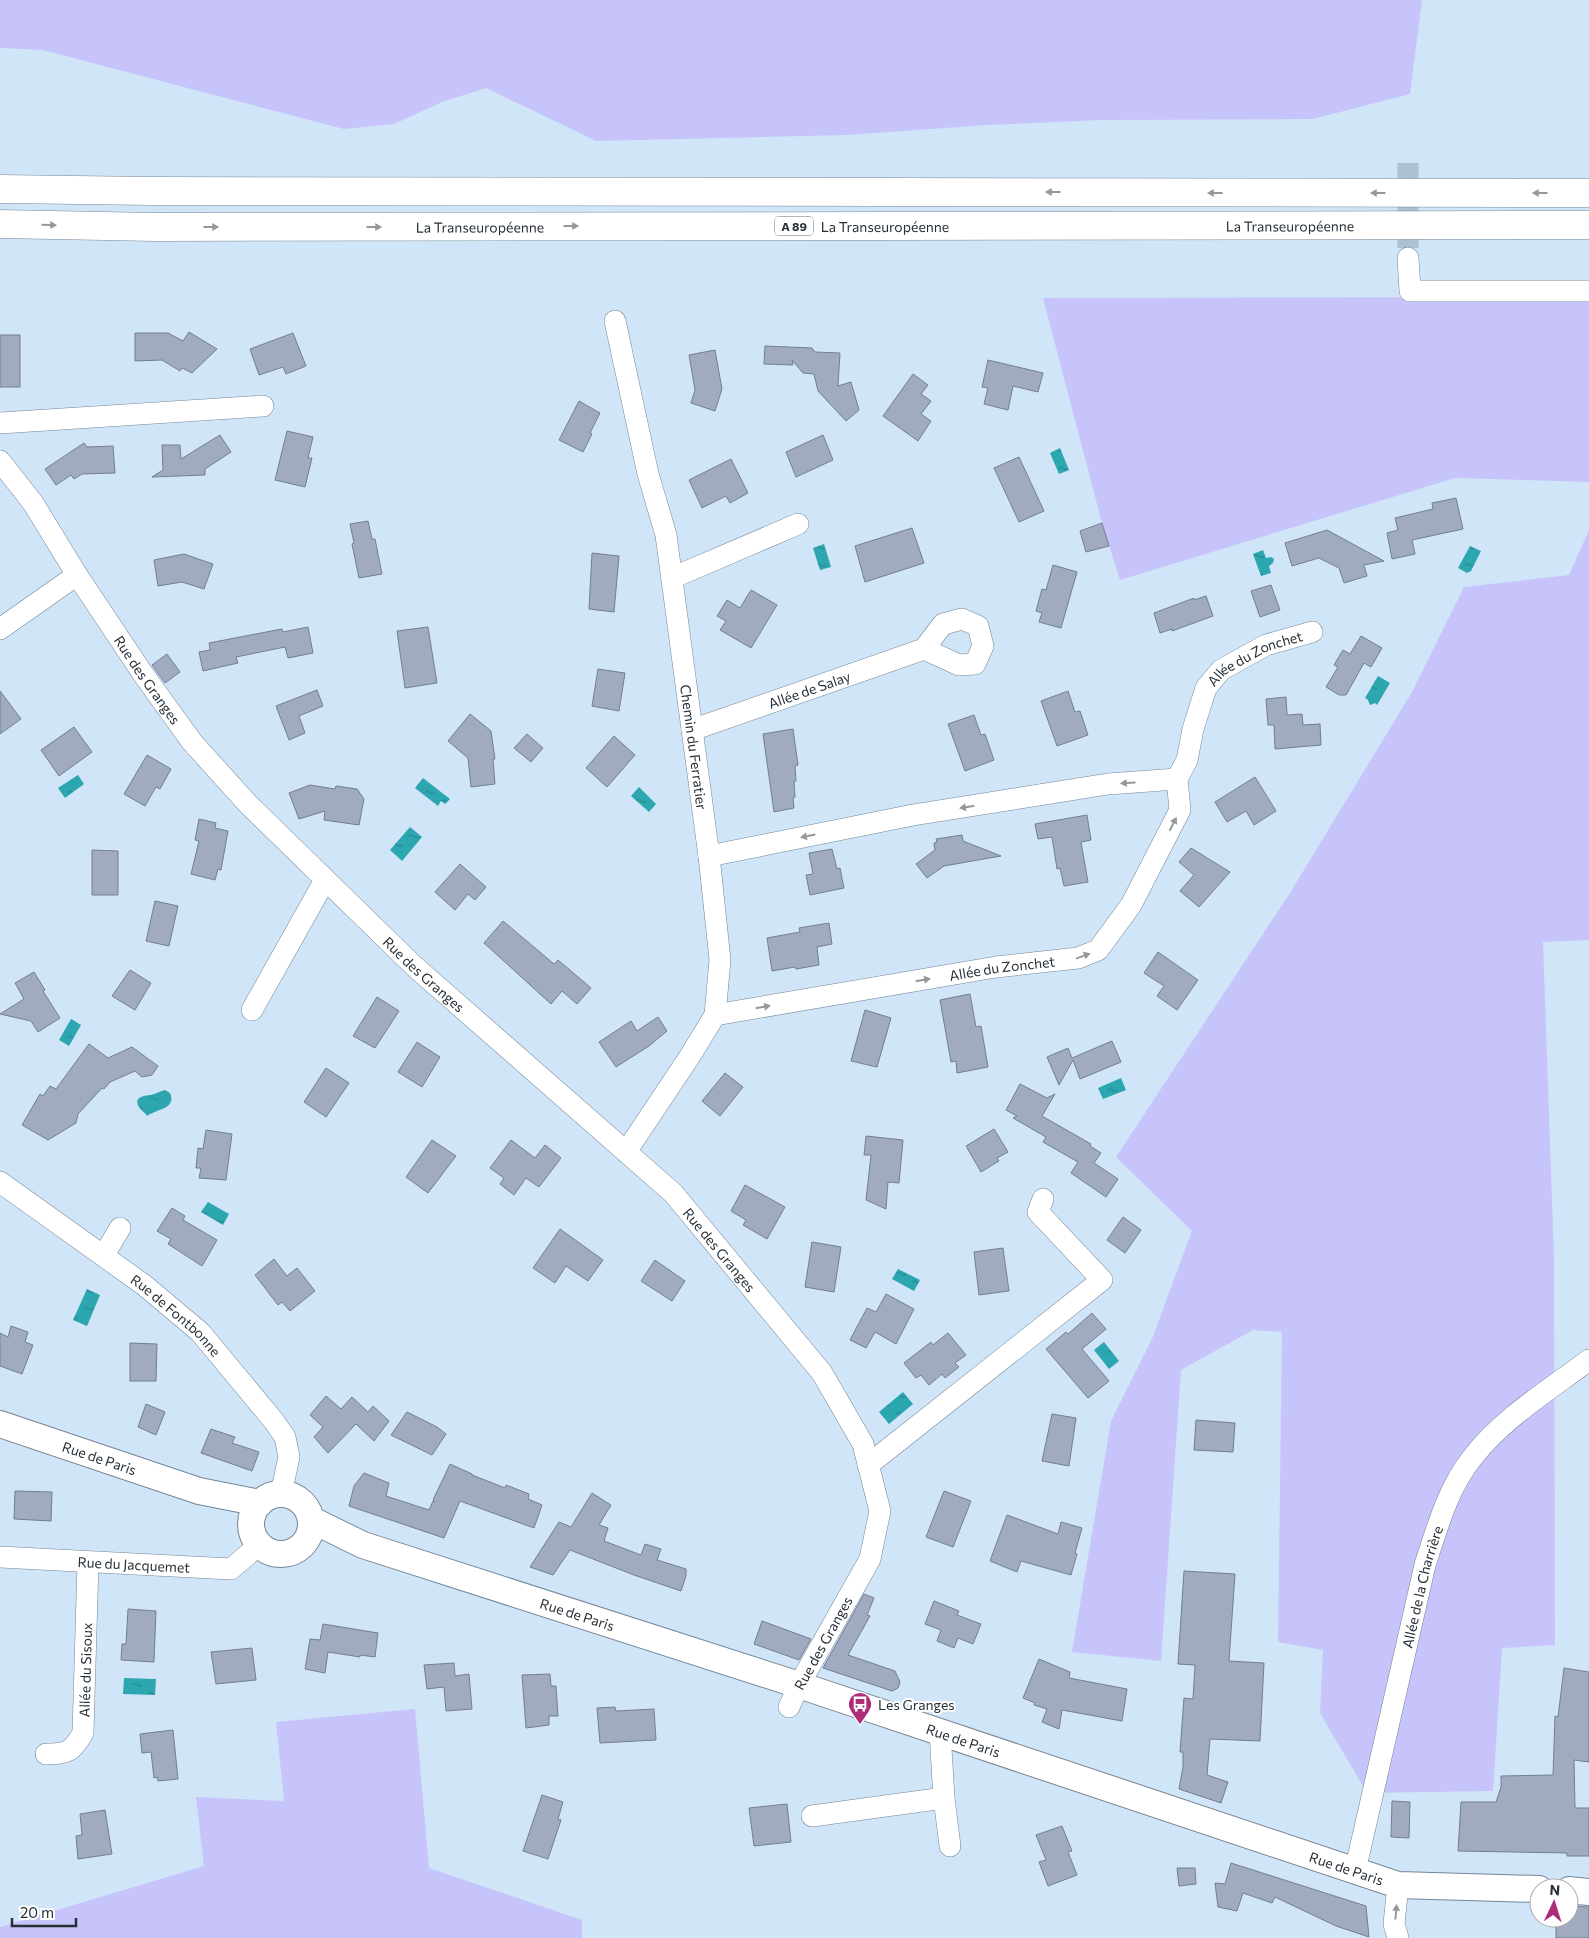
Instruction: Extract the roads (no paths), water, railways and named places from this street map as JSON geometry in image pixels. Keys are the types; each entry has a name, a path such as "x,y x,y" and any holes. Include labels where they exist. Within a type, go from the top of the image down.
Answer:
{"highway":[{"path":"0,189 162,191 1589,193"},
{"name":"La Transeuropéenne","path":"0,224 155,227 1589,225"}],"main road":[{"name":"Rue de Paris","path":"0,1424 199,1491 263,1517"},
{"path":"296,1498 304,1504 309,1531 294,1552 286,1555 275,1554 266,1551 263,1517 296,1498"},
{"name":"Rue de Paris","path":"309,1531 364,1545 794,1696 940,1732 1398,1885 1529,1889"}],"street":[{"path":"1408,258 1410,291 1589,291"},
{"name":"Chemin du Ferratier","path":"616,322 648,474 666,535 709,856 720,960 715,1015 626,1152"},
{"path":"0,423 263,406"},
{"name":"Rue des Granges","path":"0,461 32,503 143,674 192,742 248,804 414,966 673,1193 822,1374 863,1444 880,1511 870,1559 794,1696"},
{"path":"672,578 798,524"},
{"path":"0,629 77,575"},
{"name":"Allée du Zonchet","path":"715,1015 996,967 1078,958 1098,950 1131,905 1180,810 1177,780 1187,760 1193,729 1206,688 1221,670 1266,645 1312,632"},
{"name":"Allée de Salay","path":"692,730 924,649"},
{"path":"709,856 913,815 1108,784 1177,780"},
{"path":"252,1010 325,880"},
{"name":"Rue de Fontbonne","path":"0,1182 144,1284 200,1332 273,1420 285,1437 289,1457 263,1517"},
{"path":"868,1466 1102,1280 1038,1212 1043,1199"},
{"path":"104,1255 120,1228"},
{"name":"Allée de la Charrière","path":"1355,1871 1425,1565 1436,1530 1451,1493 1472,1458 1501,1427 1589,1360"},
{"name":"Rue du Jacquemet","path":"0,1557 231,1569 263,1517"},
{"name":"Allée du Sisoux","path":"46,1754 63,1754 76,1746 83,1733 88,1562"},
{"path":"940,1732 944,1798 950,1846"},
{"path":"812,1816 944,1798"},
{"path":"1398,1885 1394,1924 1398,1938"}],"water":[{"path":"1060,448 1069,470 1059,474 1050,453"},
{"path":"824,544 831,567 820,570 813,548"},
{"path":"1470,546 1481,551 1471,571 1467,573 1458,568"},
{"path":"1263,550 1266,558 1271,557 1274,559 1273,563 1269,566 1271,573 1261,576 1253,554"},
{"path":"1378,676 1390,683 1377,705 1375,703 1370,705 1365,698"},
{"path":"78,775 84,784 65,798 58,788"},
{"path":"423,778 450,799 445,804 441,801 438,806 415,788"},
{"path":"639,787 656,804 649,812 631,796"},
{"path":"410,827 422,837 402,861 390,850"},
{"path":"71,1019 81,1025 69,1046 59,1040"},
{"path":"1121,1078 1126,1090 1103,1099 1098,1088"},
{"path":"165,1090 170,1093 171,1102 164,1108 147,1116 137,1103 139,1098"},
{"path":"208,1202 229,1214 223,1225 201,1212"},
{"path":"898,1269 920,1280 914,1291 892,1279"},
{"path":"87,1289 100,1295 87,1326 73,1320"},
{"path":"1104,1342 1119,1361 1109,1369 1094,1350"},
{"path":"903,1392 913,1404 889,1424 879,1412"},
{"path":"124,1678 156,1679 155,1695 123,1694"}],"tunnel":[{"path":"1408,163 1408,258"}],"place":[{"name":"Les Granges","path":"860,1725"}]}
